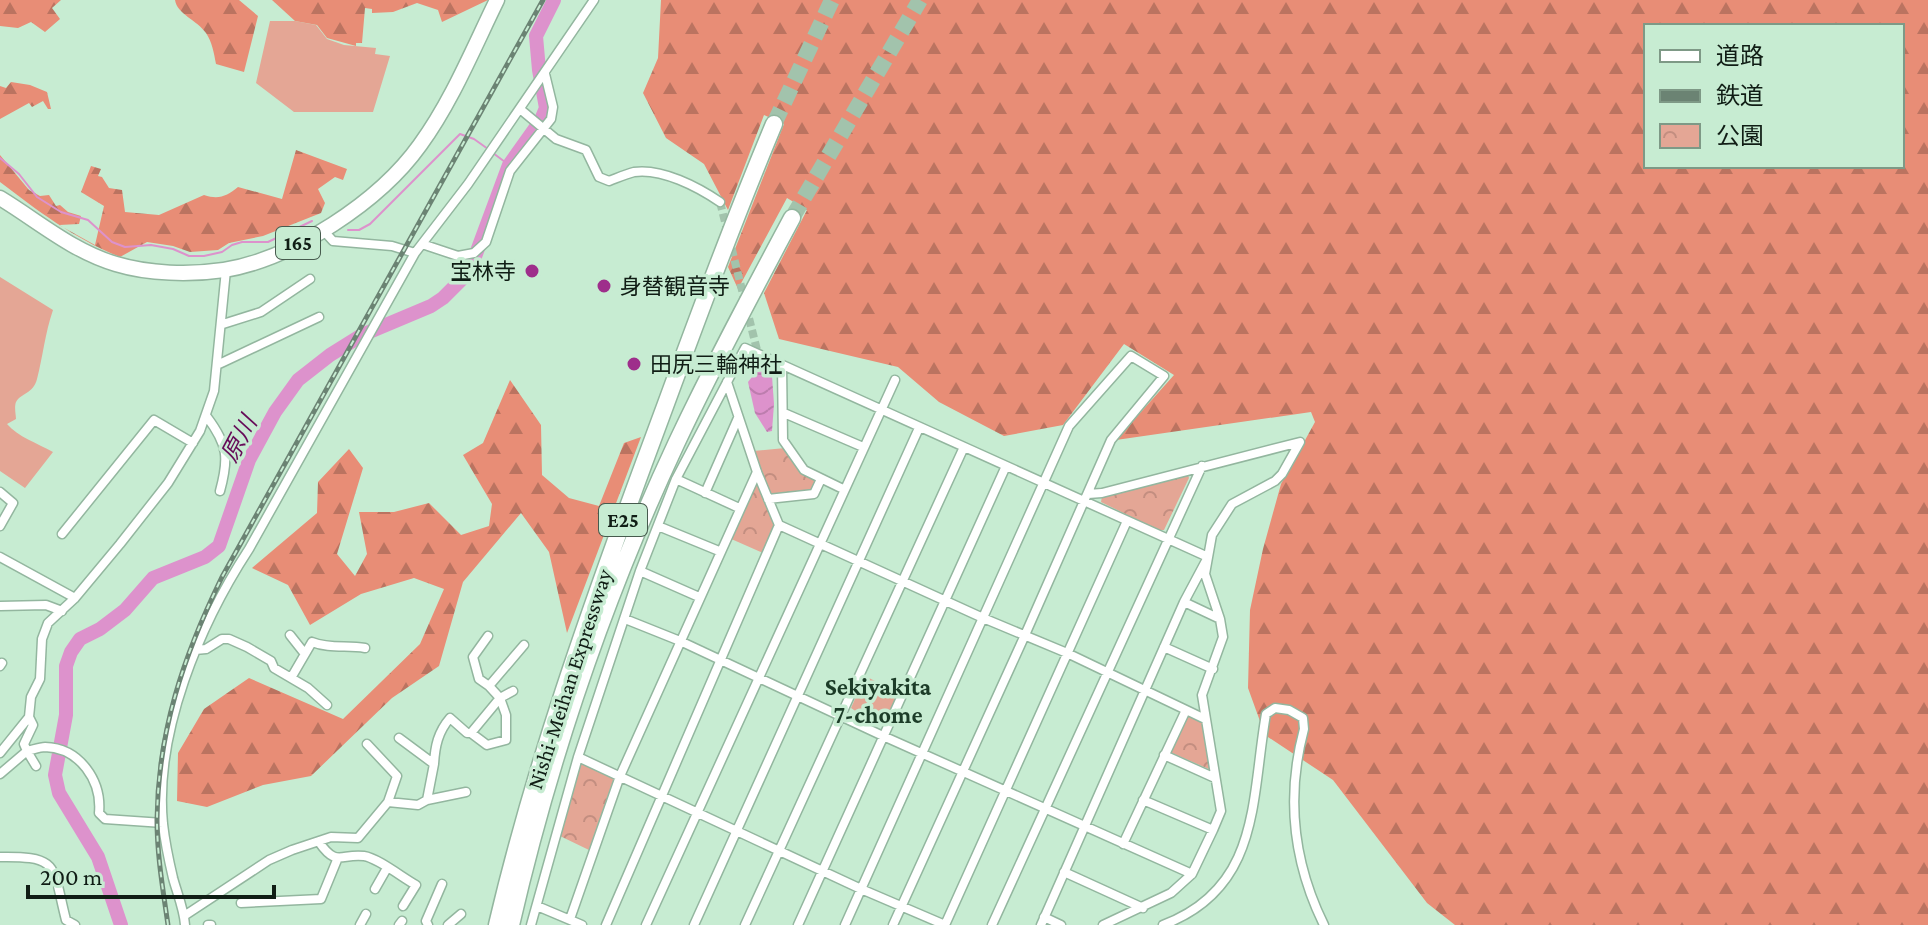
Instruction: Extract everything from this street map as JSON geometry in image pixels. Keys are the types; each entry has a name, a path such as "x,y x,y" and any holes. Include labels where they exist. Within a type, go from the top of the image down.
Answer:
{"highway":[{"name":"165","path":"0,198 66,242 116,264 189,273 226,270 267,257 322,229 363,203 406,164 458,80 497,0"},
{"name":"Nishi-Meihan Expressway","path":"497,925 526,811 580,640 719,260 774,124"},
{"name":"Nishi-Meihan Expressway","path":"511,925 556,757 621,572 704,385 792,218"}],"street":[{"path":"367,744 397,776 388,802 358,838 331,837 269,860 185,920 172,875 163,823 169,740 184,678 195,650 227,582 249,549 415,253 545,74 594,0"},
{"path":"422,244 458,256 474,253 486,242 510,171 551,119 553,107 545,74"},
{"path":"520,109 556,139 586,150 599,177 609,181 635,172 679,179 720,202"},
{"path":"322,229 333,241 392,246 415,253"},
{"path":"36,766 24,744 33,725 29,717 31,697 40,679 42,639 48,623 75,598 168,483 207,417 223,324 226,270"},
{"path":"223,324 261,312 310,279"},
{"path":"217,365 319,317"},
{"path":"531,925 578,757 640,571 676,479 745,348 919,428 1087,498 1127,521 1208,557"},
{"path":"845,925 1069,426 1131,356 1164,376 1111,440 893,925"},
{"path":"782,366 783,440 804,470 843,489"},
{"path":"646,925 895,380"},
{"path":"727,382 757,472 779,525 944,601 1067,653 1205,719"},
{"path":"784,413 863,447"},
{"path":"207,417 215,428 228,462 220,491"},
{"path":"705,493 739,418"},
{"path":"62,534 154,420 193,443"},
{"path":"694,925 919,428"},
{"path":"1087,498 1300,442 1282,474 1275,481 1232,504 1212,535 1205,574 1223,637 1202,695 1221,811 1192,874 1171,893 1103,925"},
{"path":"745,925 964,447"},
{"path":"798,925 1006,466"},
{"path":"992,925 1202,466"},
{"path":"570,919 620,776 757,472"},
{"path":"676,479 739,508"},
{"path":"768,499 814,494 821,479"},
{"path":"0,492 13,503 0,526"},
{"path":"578,757 945,925 1127,521"},
{"path":"606,925 779,525"},
{"path":"658,526 719,551"},
{"path":"0,557 75,598"},
{"path":"1061,925 1042,921 1184,602 1208,557"},
{"path":"640,571 699,597"},
{"path":"1184,602 1220,619"},
{"path":"0,606 46,605 62,611"},
{"path":"625,619 680,641 1043,809 1192,874"},
{"path":"290,635 305,654"},
{"path":"427,800 435,744 450,718 487,745 506,740 506,715 500,698 479,679 473,657 488,636"},
{"path":"195,650 206,649 222,639 229,639 271,661 274,668 308,688 311,694 327,705"},
{"path":"291,678 312,642 328,647 350,645 365,648"},
{"path":"489,686 524,645"},
{"path":"1164,647 1213,669"},
{"path":"471,733 500,698 513,691"},
{"path":"1163,925 1207,902 1226,879 1252,817 1266,714 1275,708 1289,710 1303,718 1304,729 1292,803 1293,829 1324,925"},
{"path":"1123,844 1186,710"},
{"path":"0,753 29,717"},
{"path":"399,738 434,764"},
{"path":"0,774 27,751 46,747 56,750 85,763 98,787 99,813 105,819 163,823"},
{"path":"1164,755 1215,778"},
{"path":"388,802 418,805 427,800 466,792"},
{"path":"1143,800 1213,830"},
{"path":"319,842 326,853 337,860 366,856 416,885 403,906"},
{"path":"0,857 32,857 45,861 54,872 66,920 75,925"},
{"path":"241,903 321,899 337,860"},
{"path":"375,889 387,868"},
{"path":"1064,872 1143,908"},
{"path":"428,925 426,921 442,884"},
{"path":"537,906 582,925"},
{"path":"360,925 366,914"},
{"path":"448,925 461,914"}],"green space":[{"path":"0,0 61,0 52,8 60,19 45,32 31,22 18,28 0,26"},
{"path":"175,0 239,0 258,16 244,72 216,64 206,33 179,9"},
{"path":"272,0 488,0 442,22 438,10 417,3 393,12 372,13 372,9 365,8 362,43 356,43 356,46 327,38 317,25 295,21"},
{"path":"661,0 1928,0 1928,925 1455,925 1427,903 1333,780 1265,735 1248,688 1250,610 1263,549 1281,484 1315,422 1311,412 1116,440 1174,375 1124,344 1063,425 1004,436 939,402 898,367 779,339 764,293 807,210 787,198 738,289 728,267 784,124 764,115 728,210 704,164 666,138 643,93 658,58"},
{"path":"270,21 316,25 327,39 344,45 376,48 375,54 390,56 373,112 294,112 256,83"},
{"path":"11,82 47,92 51,109 43,101 32,107 29,103 0,119 0,86 6,88"},
{"path":"296,150 347,169 343,180 335,177 318,189 325,203 321,213 263,236 229,243 218,250 190,252 147,242 120,257 88,242 64,228 95,245 104,206 81,192 91,166 101,169 98,176 109,188 122,190 125,212 159,215 204,195 222,196 238,187 282,199"},
{"path":"0,155 29,190 40,196 49,195 56,206 60,205 68,212 81,216 79,224 60,225 0,182"},
{"path":"0,277 53,310 35,384 16,402 16,419 7,424 22,436 53,452 25,488 0,471"},
{"path":"510,380 541,425 542,475 569,498 599,506 624,443 641,437 567,633 549,552 521,513 463,582 439,666 392,698 311,776 263,785 207,807 177,801 178,753 204,709 249,678 343,719 420,644 444,589 414,578 361,594 310,625 288,585 252,568 317,513 318,482 349,449 363,468 337,554 355,576 367,554 359,512 394,512 429,503 461,535 489,526 492,504 463,455 483,443"},
{"path":"785,448 803,474 818,479 811,492 770,496 753,451"},
{"path":"1187,472 1189,478 1164,530 1158,530 1101,502 1102,496"},
{"path":"757,478 776,524 763,553 729,538"},
{"path":"865,676 899,693 887,722 876,725 851,708"},
{"path":"1190,715 1202,723 1211,770 1172,753 1169,747 1185,716"},
{"path":"581,761 614,778 589,850 560,836"}],"water":[{"path":"759,368 772,376 772,431 767,432 755,413 748,382"}],"waterway":[{"name":"原川","path":"121,925 98,857 59,793 55,775 66,715 66,666 71,652 80,639 100,629 125,610 153,578 205,557 219,546 249,460 275,412 298,380 362,335 431,306 462,279 473,262 509,165 546,108 536,36 554,0"},
{"path":"348,230 359,230 370,224 460,134 488,149"},
{"path":"493,153 509,165"},
{"path":"0,158 19,174 37,197 61,212 88,220 112,242 125,247 151,245 189,256 204,256 222,252 242,242 268,242 312,221"}],"tunnel":[{"path":"774,124 832,0"},
{"path":"792,218 920,0"},
{"path":"720,202 758,354"}],"railway":[{"path":"168,925 158,846 158,787 175,695 196,636 222,577 543,0"}],"place":[{"name":"宝林寺","path":"532,271"},
{"name":"身替観音寺","path":"604,286"},
{"name":"田尻三輪神社","path":"634,364"}],"district":[{"name":"Sekiyakita 7-chome","path":"878,701"}]}
